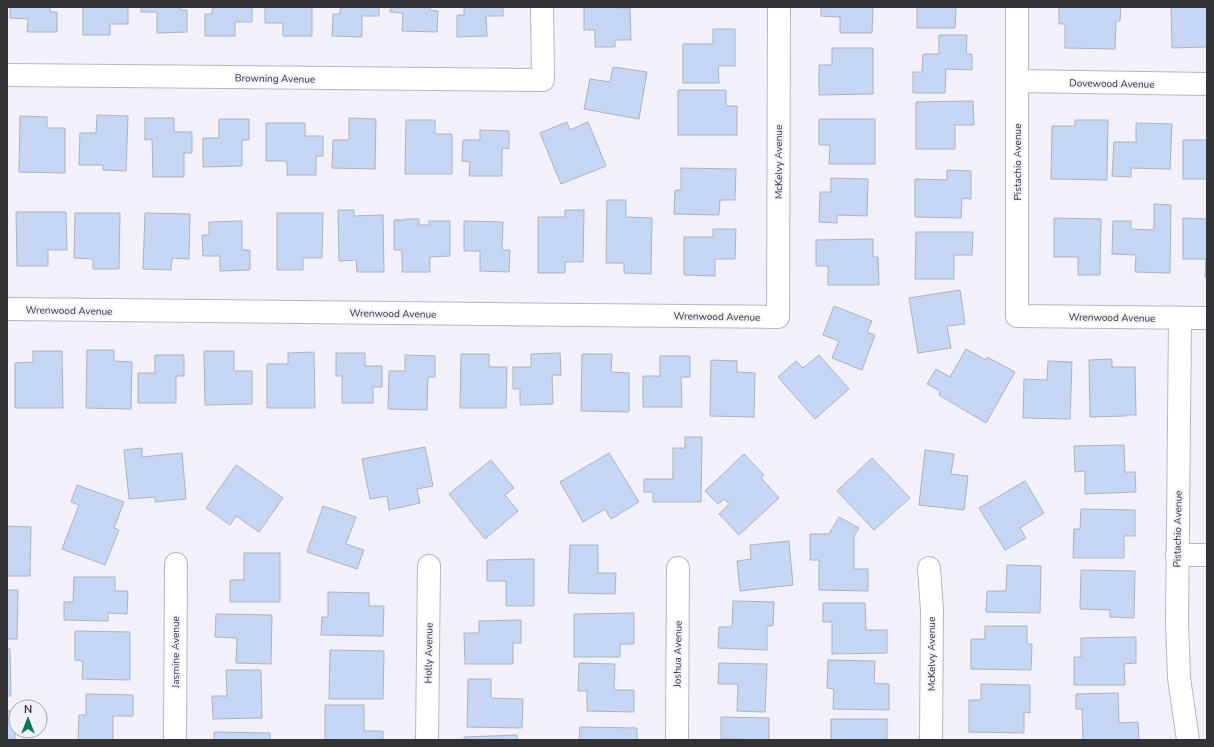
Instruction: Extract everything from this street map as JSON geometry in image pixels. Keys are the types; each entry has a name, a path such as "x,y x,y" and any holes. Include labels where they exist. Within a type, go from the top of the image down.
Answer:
{"street":[{"name":"Browning Avenue","path":"7,75 543,80 542,7"},
{"name":"McKelvy Avenue","path":"778,317 779,7"},
{"name":"Pistachio Avenue","path":"1017,7 1017,316"},
{"name":"Dovewood Avenue","path":"1017,81 1207,84"},
{"name":"Wrenwood Avenue","path":"7,309 778,317"},
{"name":"Wrenwood Avenue","path":"1017,316 1207,318"},
{"name":"Pistachio Avenue","path":"1180,318 1177,623 1179,670 1188,740"},
{"path":"1177,555 1207,555"},
{"name":"Jasmine Avenue","path":"175,740 176,564"},
{"name":"Holly Avenue","path":"427,740 429,566"},
{"name":"Joshua Avenue","path":"677,740 678,568"},
{"name":"McKelvy Avenue","path":"929,568 932,610 931,740"}],"building":[{"path":"10,7 50,7 50,12 57,12 57,32 27,32 28,19 10,18"},
{"path":"83,7 128,7 128,24 110,24 110,35 83,35"},
{"path":"141,7 180,7 180,10 187,10 187,32 157,33 157,12 141,12"},
{"path":"212,7 252,7 252,22 235,22 235,36 205,36 205,14 212,14"},
{"path":"265,7 312,7 312,36 283,36 283,23 265,23"},
{"path":"340,7 379,7 379,16 362,16 362,37 332,36 333,14 340,14"},
{"path":"391,7 430,7 430,10 438,11 437,32 402,31 403,13 390,12"},
{"path":"464,7 503,7 503,16 486,16 487,36 457,37 457,15 464,15"},
{"path":"584,7 630,8 631,40 615,40 615,47 595,47 595,30 584,30"},
{"path":"821,7 873,7 872,33 840,33 840,17 821,16"},
{"path":"917,7 956,7 955,28 917,28"},
{"path":"1059,7 1121,7 1120,21 1116,21 1115,49 1065,48 1065,24 1059,24"},
{"path":"1171,7 1207,7 1207,47 1172,48"},
{"path":"713,29 735,29 735,66 718,66 719,83 683,83 683,44 713,44"},
{"path":"939,35 967,35 966,54 972,54 972,70 946,69 945,93 913,93 913,72 922,72 923,54 939,54"},
{"path":"832,48 873,48 873,94 819,95 819,65 832,65"},
{"path":"613,67 647,72 639,119 584,109 590,79 610,82"},
{"path":"678,90 726,90 726,106 737,106 737,135 678,135"},
{"path":"973,101 974,125 955,125 955,149 916,149 916,102"},
{"path":"97,115 128,116 126,171 103,170 103,165 79,165 80,133 96,133"},
{"path":"20,116 47,117 47,128 65,128 65,173 19,172"},
{"path":"145,118 174,118 174,132 192,132 192,153 184,153 184,177 153,177 152,139 145,140"},
{"path":"349,118 376,119 375,169 332,168 333,140 349,140"},
{"path":"219,119 249,119 249,140 242,140 242,166 203,167 203,138 219,138"},
{"path":"819,119 875,119 875,164 829,164 830,145 819,145"},
{"path":"406,120 435,120 435,134 452,134 452,174 405,174"},
{"path":"1075,120 1108,120 1107,180 1051,179 1052,126 1075,126"},
{"path":"567,122 570,130 588,122 606,166 561,184 540,133"},
{"path":"266,123 305,123 305,136 323,136 323,156 316,156 316,175 287,175 287,161 266,161"},
{"path":"1136,123 1172,124 1170,169 1131,168 1131,177 1112,176 1114,142 1136,142"},
{"path":"480,130 509,131 509,149 502,148 502,176 469,176 470,162 462,161 463,140 480,140"},
{"path":"1183,140 1207,140 1207,179 1183,179"},
{"path":"681,168 736,169 735,200 720,200 719,215 674,214 675,190 681,190"},
{"path":"947,170 971,171 971,199 962,198 961,218 915,217 915,179 947,180"},
{"path":"831,178 868,179 867,216 837,215 837,223 819,222 820,192 831,192"},
{"path":"607,200 626,200 626,217 652,218 651,274 624,273 624,263 606,263"},
{"path":"1154,204 1171,205 1170,273 1135,272 1136,255 1112,254 1113,221 1131,221 1131,229 1154,230"},
{"path":"338,210 354,210 354,216 383,215 384,272 357,272 356,260 339,261"},
{"path":"565,210 584,210 583,262 565,262 565,273 538,273 538,217 565,217"},
{"path":"16,212 66,212 67,250 48,250 48,266 17,266"},
{"path":"75,213 120,213 119,269 93,269 93,259 74,258"},
{"path":"145,213 190,214 189,259 172,258 171,270 143,269"},
{"path":"277,213 323,213 322,258 303,258 303,270 277,270"},
{"path":"1054,218 1101,219 1100,275 1078,275 1078,257 1054,257"},
{"path":"1183,218 1207,219 1207,277 1205,277 1206,259 1183,259"},
{"path":"419,219 419,225 429,225 429,221 450,221 450,256 430,257 430,272 402,272 402,250 394,250 394,220"},
{"path":"242,221 242,250 250,250 250,270 220,271 220,256 203,256 202,235 209,235 209,222"},
{"path":"464,221 503,222 502,250 510,250 509,272 480,271 480,251 464,251"},
{"path":"713,229 736,229 735,259 715,259 715,276 684,275 684,237 713,237"},
{"path":"916,232 973,232 972,255 954,255 954,279 915,279"},
{"path":"873,239 873,257 878,257 879,285 828,285 828,266 816,266 816,240"},
{"path":"960,290 965,324 947,326 951,348 918,353 909,298"},
{"path":"834,306 872,321 867,332 875,335 862,370 832,358 839,341 823,335"},
{"path":"966,349 986,360 987,357 1015,372 986,423 939,395 940,391 927,384 936,369 950,377"},
{"path":"87,350 114,350 114,361 132,362 131,409 86,408"},
{"path":"33,351 62,351 63,408 15,408 15,363 33,362"},
{"path":"204,351 234,351 234,371 252,371 252,404 205,405"},
{"path":"314,352 315,408 267,408 267,364 288,364 288,353"},
{"path":"336,353 365,353 365,366 382,366 382,387 373,387 373,403 342,403 342,376 336,376"},
{"path":"560,353 561,375 552,375 553,404 520,405 520,389 513,389 513,367 531,367 531,354"},
{"path":"461,354 489,354 489,367 507,367 506,408 460,408"},
{"path":"582,354 612,354 611,372 629,373 629,412 581,411"},
{"path":"155,355 184,355 184,376 176,376 176,403 138,403 138,373 155,373"},
{"path":"405,355 435,356 435,377 428,377 427,410 388,409 389,371 405,371"},
{"path":"819,355 849,389 815,419 778,377 796,361 803,368"},
{"path":"660,356 690,356 690,377 681,377 682,407 643,407 643,376 660,376"},
{"path":"1112,359 1112,367 1135,367 1136,415 1090,417 1089,360"},
{"path":"711,360 737,361 737,372 755,373 754,417 710,416"},
{"path":"1048,361 1072,362 1070,419 1023,418 1024,379 1047,380"},
{"path":"685,437 702,437 701,502 653,502 653,492 644,492 644,479 673,479 673,448 685,448"},
{"path":"1124,445 1125,472 1135,472 1136,492 1085,494 1085,471 1075,472 1074,446"},
{"path":"425,447 433,486 417,489 420,503 389,510 387,496 370,499 362,459"},
{"path":"142,448 142,457 182,453 186,499 155,502 155,497 129,499 124,450"},
{"path":"925,450 954,454 951,474 968,476 964,510 919,505"},
{"path":"609,453 639,502 611,519 605,509 583,522 560,482"},
{"path":"744,454 764,475 761,478 779,498 739,535 719,514 729,504 724,499 718,504 705,491"},
{"path":"872,458 910,498 874,530 837,491"},
{"path":"491,460 514,488 505,495 518,511 485,539 449,494"},
{"path":"236,465 283,498 259,532 236,516 230,525 206,508"},
{"path":"1025,481 1044,513 1020,528 1026,538 1005,550 979,508"},
{"path":"77,485 124,502 114,528 119,530 105,565 62,549 79,505 71,502"},
{"path":"323,506 356,517 346,544 364,550 357,569 307,552"},
{"path":"1081,509 1135,510 1135,536 1124,536 1124,558 1073,558 1074,529 1080,529"},
{"path":"839,517 859,528 854,536 854,569 868,569 868,591 819,590 819,560 810,560 810,534 829,534"},
{"path":"7,526 31,527 30,576 7,576"},
{"path":"789,541 793,585 740,591 737,561 751,559 750,545"},
{"path":"570,545 598,545 598,573 616,573 615,594 568,593"},
{"path":"244,553 280,553 280,602 230,602 230,580 244,580"},
{"path":"534,559 534,606 506,606 506,581 487,581 487,560"},
{"path":"1007,565 1041,566 1040,613 986,612 987,591 1006,591"},
{"path":"1081,570 1135,571 1134,618 1110,617 1110,610 1080,609"},
{"path":"74,577 115,577 115,591 128,591 127,614 108,613 108,621 64,620 64,602 73,602"},
{"path":"7,590 18,590 17,639 7,639"},
{"path":"328,592 369,593 369,606 384,606 383,636 321,635 322,617 328,617"},
{"path":"733,601 774,602 773,626 767,626 767,650 718,648 719,627 732,627"},
{"path":"823,603 865,603 866,630 887,630 887,653 832,654 832,622 823,622"},
{"path":"634,613 634,644 620,644 620,657 574,657 574,614"},
{"path":"216,614 272,615 271,664 236,663 237,638 215,637"},
{"path":"521,620 521,643 513,643 513,664 465,664 464,633 479,633 479,621"},
{"path":"985,626 1027,626 1027,644 1032,644 1031,670 971,669 971,639 985,639"},
{"path":"75,631 130,632 130,680 82,679 83,661 75,660"},
{"path":"1136,637 1136,663 1124,664 1125,685 1074,685 1074,657 1081,657 1081,638"},
{"path":"7,649 10,649 11,696 7,696"},
{"path":"330,650 384,651 383,699 329,699"},
{"path":"828,660 875,661 874,683 889,684 889,710 833,709 834,689 827,688"},
{"path":"579,663 615,664 614,690 634,690 634,712 587,711 587,691 578,691"},
{"path":"719,663 767,664 765,712 737,711 738,684 718,684"},
{"path":"226,670 261,670 262,718 213,719 212,696 227,696"},
{"path":"468,679 491,679 491,698 523,699 522,728 467,727"},
{"path":"981,684 1030,685 1030,713 1024,712 1024,733 969,732 969,700 981,700"},
{"path":"1118,693 1119,723 1138,722 1139,740 1083,740 1082,709 1076,709 1076,694"},
{"path":"86,694 133,695 133,716 113,716 113,740 78,740 79,715 86,715"},
{"path":"325,705 364,705 364,731 383,731 383,740 325,740"},
{"path":"8,711 8,739 15,740 7,740"},
{"path":"721,717 769,718 769,740 721,739"},
{"path":"831,719 887,719 887,740 831,740"},
{"path":"580,727 637,728 637,740 579,740"},
{"path":"214,732 270,733 270,740 214,740"},
{"path":"517,735 517,740 464,740 464,737"}]}
